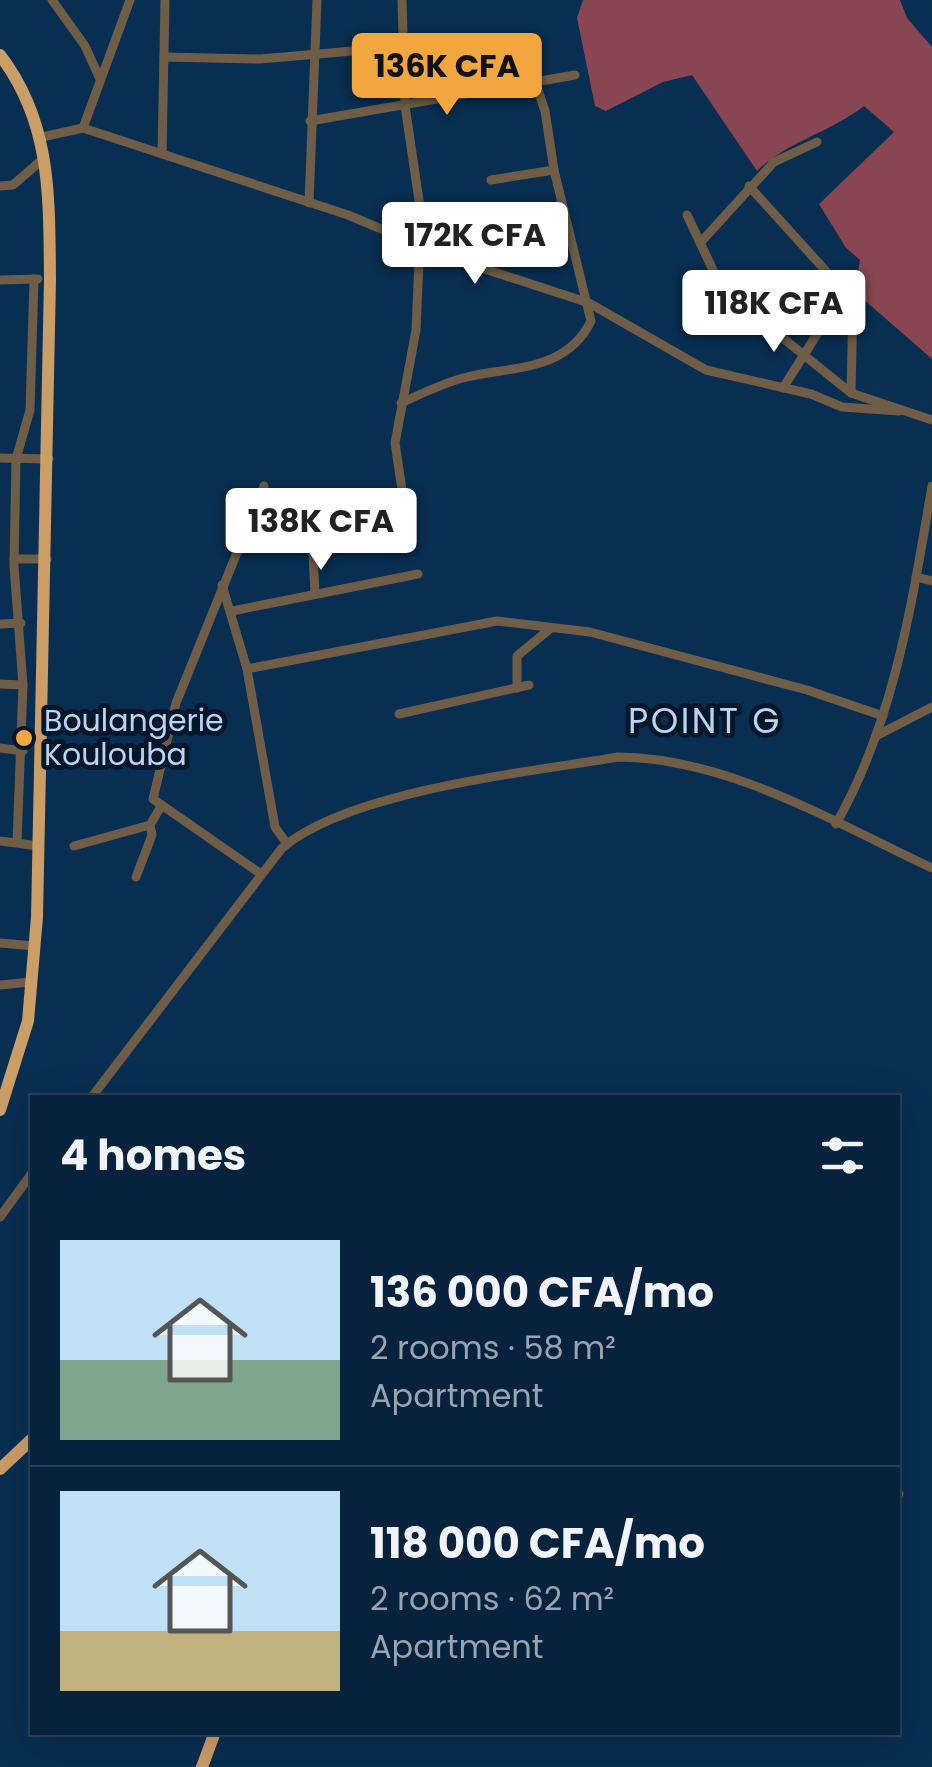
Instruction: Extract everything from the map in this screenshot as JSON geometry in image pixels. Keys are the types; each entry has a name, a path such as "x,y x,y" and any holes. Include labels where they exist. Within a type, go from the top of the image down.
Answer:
{"highway":[{"path":"0,55 24,94 42,137 50,278 47,559 34,946 28,1021 7,1076 0,1110"},
{"path":"0,1469 30,1441"},
{"path":"202,1767 213,1735"}],"street":[{"path":"52,0 85,46 100,80"},
{"path":"83,128 130,0"},
{"path":"162,154 164,0"},
{"path":"309,203 317,0"},
{"path":"315,594 312,554 325,540 400,513 404,503 396,443 400,403 416,330 421,214 406,106 402,0"},
{"path":"164,57 260,59 446,43 520,45 546,110 554,170 589,303 590,322 583,338 562,354 511,373 462,378 400,403"},
{"path":"310,121 575,76"},
{"path":"42,137 83,128 589,303 706,370 783,388 842,408 900,411"},
{"path":"700,243 774,162 817,142"},
{"path":"0,186 13,185 46,156"},
{"path":"490,180 554,170"},
{"path":"749,186 853,301 851,393"},
{"path":"484,232 564,210"},
{"path":"687,215 722,289 851,393 932,420"},
{"path":"0,280 50,278"},
{"path":"17,842 24,685 22,623 14,562 16,458 30,410 34,279"},
{"path":"783,388 824,323"},
{"path":"0,458 49,460"},
{"path":"261,874 153,800 176,704 264,486"},
{"path":"836,824 858,785 883,716 916,577 932,486"},
{"path":"0,566 47,559"},
{"path":"232,611 418,574"},
{"path":"916,577 932,581"},
{"path":"222,585 247,669 275,828 287,844"},
{"path":"247,669 497,621 590,632 883,716"},
{"path":"0,624 22,623"},
{"path":"518,688 517,656 551,628"},
{"path":"0,684 24,685"},
{"path":"399,714 529,685"},
{"path":"876,736 932,707"},
{"path":"0,748 23,751"},
{"path":"93,1095 287,844 305,829 348,810 618,756 655,757 705,766 932,868"},
{"path":"136,877 152,836 150,826 160,808"},
{"path":"74,846 150,826"},
{"path":"0,840 40,846"},
{"path":"0,944 34,946"},
{"path":"0,985 31,982"},
{"path":"0,1217 30,1175"}],"shaded area":[{"path":"583,0 900,0 907,18 932,47 932,359 855,292 860,260 846,248 819,204 894,132 864,106 781,152 757,171 692,75 663,82 606,111 595,106 577,18"}],"place":[{"name":"Boulangerie Koulouba","path":"24,738"}],"district":[{"name":"POINT G","path":"705,721"}]}
